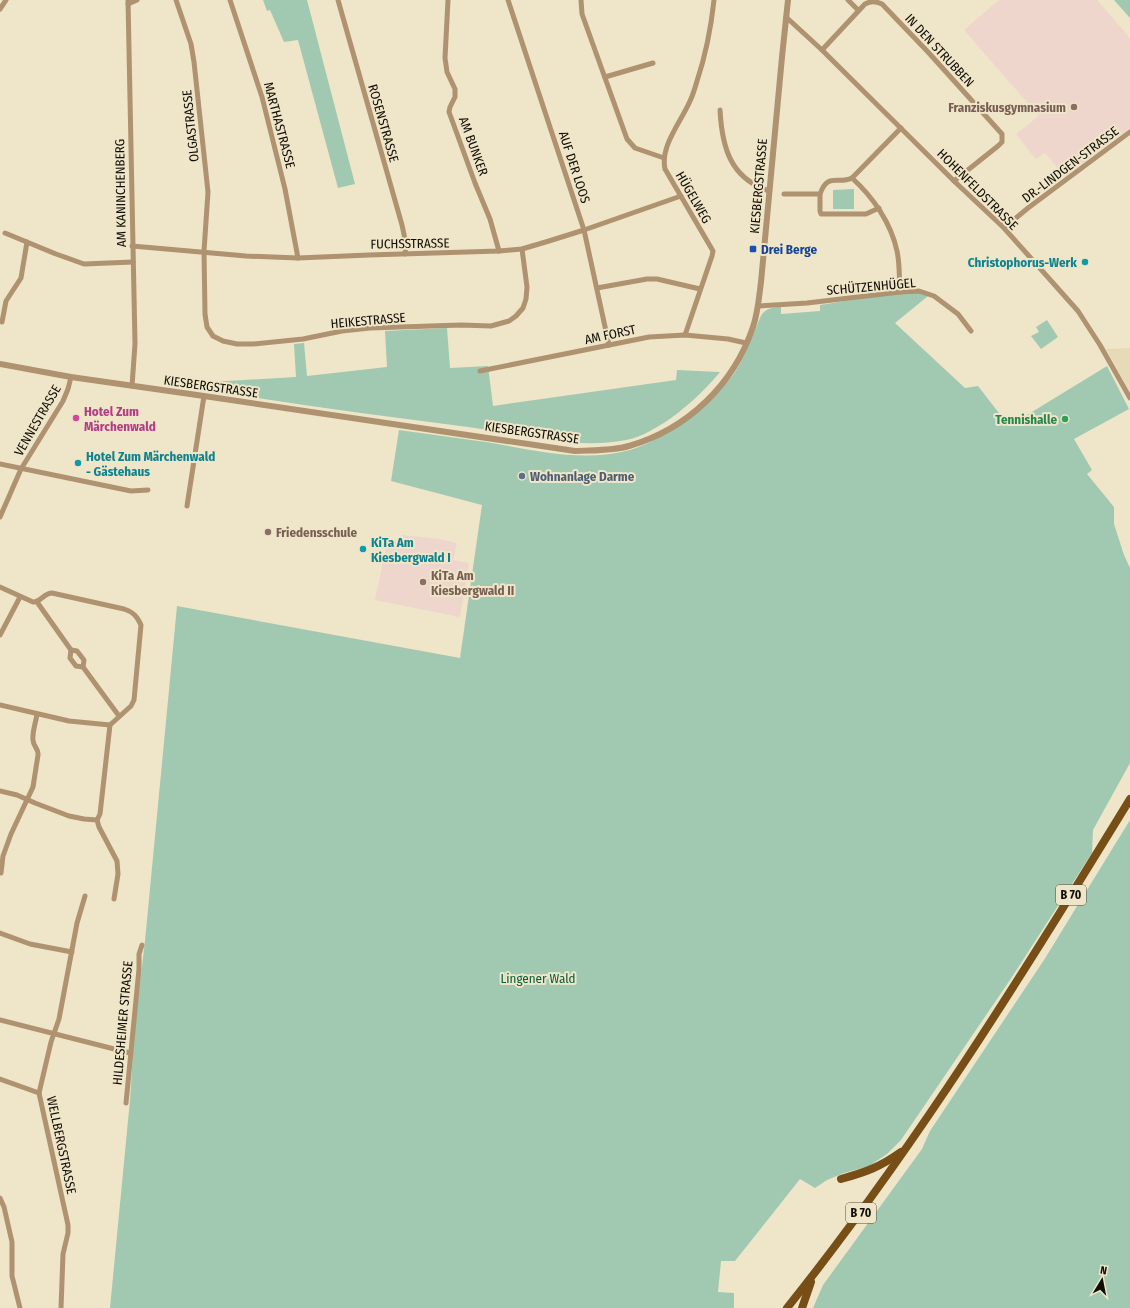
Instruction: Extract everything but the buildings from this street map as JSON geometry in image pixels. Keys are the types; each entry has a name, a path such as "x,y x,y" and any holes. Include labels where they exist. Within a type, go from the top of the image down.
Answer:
{"main road":[{"name":"B 70","path":"787,1308 848,1230 907,1148 1039,946 1130,799"},
{"path":"841,1179 871,1170 888,1162 907,1148"},
{"path":"802,1308 813,1276"}],"street":[{"path":"1,6 6,0"},
{"path":"128,2 138,0"},
{"name":"OLGASTRASSE","path":"176,0 191,44 194,62 208,192 204,252"},
{"name":"MARTHASTRASSE","path":"230,0 262,97 285,189 298,258"},
{"name":"ROSENSTRASSE","path":"338,0 402,225 406,244 405,254"},
{"name":"AM BUNKER","path":"448,0 445,58 447,72 455,89 455,97 449,112 490,219 499,251"},
{"name":"AUF DER LOOS","path":"508,0 584,230 609,345"},
{"path":"581,0 582,14 625,135 635,148 664,158 670,141 698,80 711,28 714,0"},
{"name":"KIESBERGSTRASSE","path":"0,364 71,377 575,451 628,447 653,438 676,427 715,393 732,372 740,358 753,326 758,306 788,0"},
{"path":"848,0 858,10"},
{"name":"IN DEN STRUBBEN","path":"822,50 858,10 869,2 874,1 882,4 928,52 1002,134 1002,142 998,146 954,181"},
{"name":"AM KANINCHENBERG","path":"128,2 135,344 132,386"},
{"name":"HOHENFELDSTRASSE","path":"786,17 822,50 954,181 1004,228 1082,316 1130,398"},
{"path":"605,77 652,63"},
{"path":"720,110 723,140 733,165 750,183 769,191"},
{"path":"879,208 866,214 821,214 820,194 824,184 828,182 852,178 901,128"},
{"name":"DR.-LINDGEN-STRASSE","path":"1004,228 1028,208 1130,132"},
{"name":"HÜGELWEG","path":"664,158 665,169 713,251 685,335"},
{"path":"852,178 876,203 895,243 899,264 900,292"},
{"path":"784,194 820,194"},
{"name":"FUCHSSTRASSE","path":"132,246 246,256 298,258 522,249 584,230 681,196"},
{"path":"5,233 84,264 133,262"},
{"path":"2,322 6,301 21,278 27,242"},
{"name":"HEIKESTRASSE","path":"204,252 205,314 207,327 213,336 223,341 236,344 253,344 303,339 349,330 461,325 491,326 509,321 523,308 526,299 528,287 522,249"},
{"path":"597,288 633,281 657,279 700,290"},
{"name":"SCHÜTZENHÜGEL","path":"758,306 807,303 900,292 919,292 934,296 958,314 971,331"},
{"name":"AM FORST","path":"480,370 649,337 685,335 728,339 746,343"},
{"name":"VENNESTRASSE","path":"0,517 21,469 63,400 71,377"},
{"path":"187,506 204,396"},
{"path":"0,464 131,491 148,490"},
{"path":"0,588 20,597 37,602 70,650 70,658 76,666 83,667"},
{"path":"37,602 47,593 52,593 124,609 131,612 138,619 140,625 134,700 131,706 110,726 100,814 97,820 99,827 117,861 114,899"},
{"path":"0,635 20,597"},
{"path":"70,650 77,651 84,660 83,667 119,716"},
{"path":"0,705 69,721 110,726"},
{"path":"1,872 3,856 11,834 33,787 38,755 33,739 37,714"},
{"path":"0,791 17,795 69,816 97,820"},
{"name":"WELLBERGSTRASSE","path":"61,1308 63,1254 68,1233 68,1225 39,1093 64,996 77,923 85,896"},
{"path":"0,933 30,944 72,952"},
{"name":"HILDESHEIMER STRASSE","path":"126,1103 139,975 139,954 142,945"},
{"path":"0,1020 130,1053"},
{"path":"0,1079 39,1093"},
{"path":"0,1198 4,1207 12,1242 12,1276 20,1308"}],"shaded area":[{"path":"999,0 1097,0 1130,38 1130,128 1065,177 1045,153 1036,159 1016,134 1039,116 964,30"},
{"path":"1130,348 1130,392 1106,349"},
{"name":"KiTa Am Kiesbergwald II","path":"402,535 440,539 457,543 453,560 469,563 460,617 375,600 388,539 401,541"}],"green space":[{"path":"263,0 307,0 355,184 338,188 298,40 284,42 270,10 267,11"},
{"path":"1114,0 1130,0 1130,18"},
{"path":"854,189 854,209 833,209 833,190"},
{"name":"Lingener Wald","path":"918,292 928,296 895,323 965,388 978,386 1009,426 1107,366 1129,409 1074,439 1092,470 1087,474 1114,507 1114,524 1130,568 1130,763 1093,830 1092,853 1010,980 901,1140 887,1154 869,1166 844,1173 827,1180 815,1188 800,1179 735,1261 721,1261 718,1292 734,1293 734,1308 110,1308 130,1100 134,1035 145,941 177,606 460,658 482,505 391,481 399,430 558,454 612,454 630,450 644,445 673,429 702,407 726,384 735,372 747,350 760,317 768,310 781,307 781,314 820,311 820,305 889,294"},
{"path":"1047,320 1058,337 1041,349 1031,336 1039,332 1036,327"},
{"path":"447,328 450,368 488,366 493,406 676,380 677,370 720,372 712,382 690,403 665,422 638,436 626,440 606,443 547,440 468,427 286,403 178,384 296,377 294,344 304,343 307,376 387,367 385,331"},
{"path":"1130,820 1130,1308 813,1308 823,1285 922,1149 930,1131 1044,960"}],"place":[{"name":"Franziskusgymnasium","path":"1074,107"},
{"name":"Drei Berge","path":"753,249"},
{"name":"Christophorus-Werk","path":"1085,262"},
{"name":"Hotel Zum Märchenwald","path":"76,418"},
{"name":"Tennishalle","path":"1065,419"},
{"name":"Hotel Zum Märchenwald - Gästehaus","path":"78,463"},
{"name":"Wohnanlage Darme","path":"522,476"},
{"name":"Friedensschule","path":"268,532"},
{"name":"KiTa Am Kiesbergwald I","path":"363,549"},
{"name":"KiTa Am Kiesbergwald II","path":"423,582"}]}
